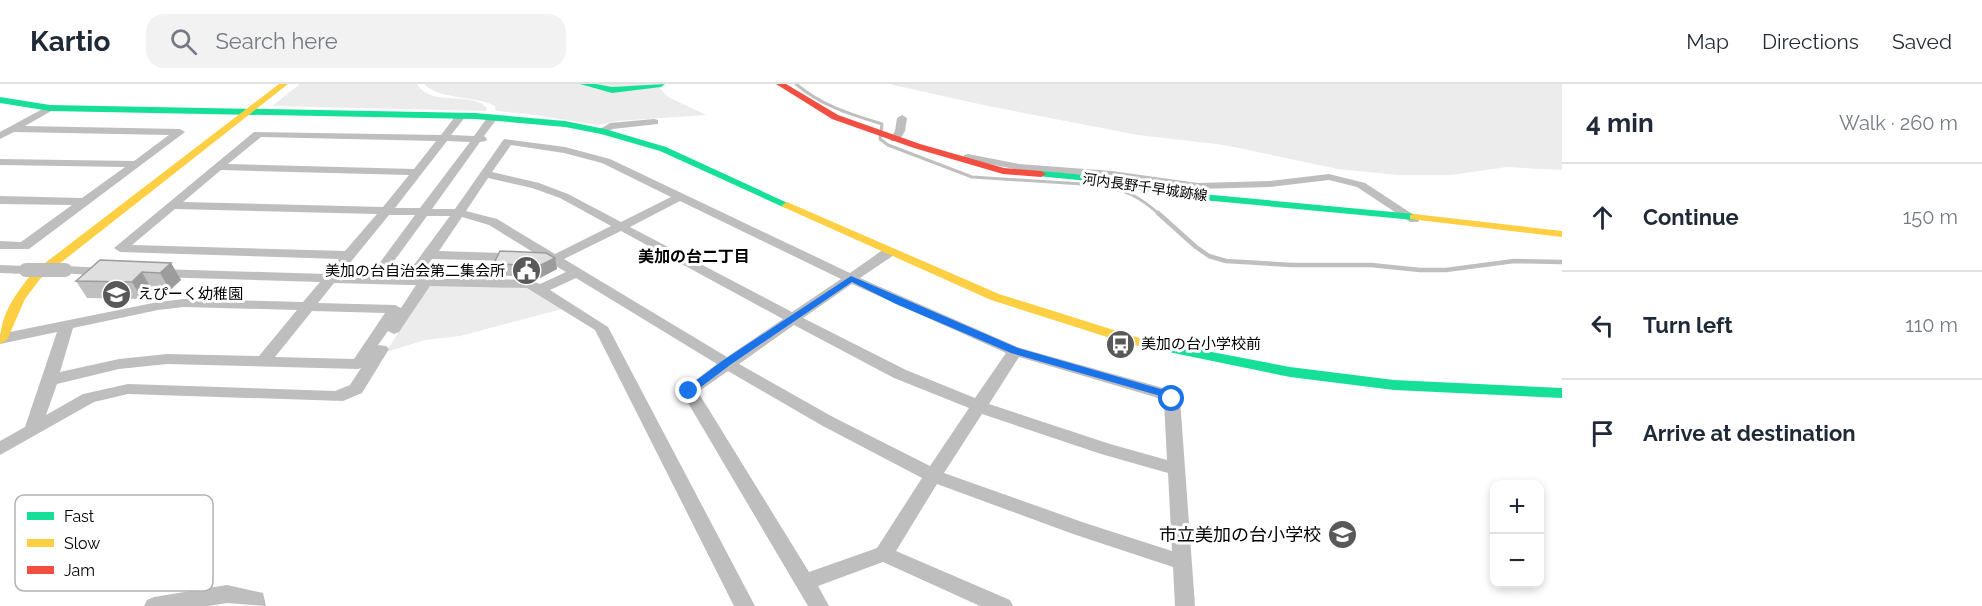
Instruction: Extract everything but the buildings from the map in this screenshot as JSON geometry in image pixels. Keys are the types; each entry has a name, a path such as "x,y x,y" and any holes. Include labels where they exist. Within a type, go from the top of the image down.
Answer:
{"street":[{"path":"0,339 13,305 23,288 36,276 284,84"},
{"path":"584,84 593,88 623,90 661,84"},
{"name":"河内長野千早城跡線","path":"780,84 835,117 885,136 1003,171 1108,180 1181,195 1304,205 1562,234"},
{"path":"0,100 50,108 531,119 602,131 663,150 995,297 1073,323 1182,352 1290,372 1394,385 1562,393"},
{"path":"0,136 50,108"},
{"path":"264,361 461,116"},
{"path":"885,136 900,131 902,118"},
{"path":"374,279 480,139 491,120"},
{"path":"602,131 610,126 654,122"},
{"path":"0,245 24,246 180,132 12,129"},
{"path":"350,255 120,248 258,134 480,139"},
{"path":"430,255 506,140 565,150 606,161 899,302 1015,351 1161,393 1172,399 1185,606"},
{"path":"1003,171 995,165 968,157 1026,168 1112,174 1198,186 1270,184 1329,177 1361,185 1414,219"},
{"path":"0,162 136,164"},
{"path":"217,167 417,172"},
{"path":"485,174 549,189 900,374 977,407 1107,450 1177,470"},
{"path":"409,281 424,258 430,255 554,258 565,255 679,196"},
{"path":"0,200 84,202"},
{"path":"171,205 424,211 459,213 494,222 726,363 827,421 934,476 1080,529 1182,562"},
{"path":"819,606 689,391 726,363 889,252"},
{"path":"0,269 120,272"},
{"path":"539,290 577,272"},
{"path":"143,273 530,284 601,327 745,606"},
{"path":"0,449 88,398 128,389 337,397 356,388 426,281"},
{"path":"0,339 158,306 184,303 395,309 358,364 144,360 50,380"},
{"path":"32,431 66,326"},
{"path":"804,582 884,554 1015,351"},
{"path":"884,554 955,587 1003,606"},
{"path":"154,606 227,594 256,599 256,606"}],"shaded area":[{"path":"300,84 417,84 423,91 432,95 471,100 487,108 486,111 272,106"},
{"path":"424,84 656,84 668,97 706,115 618,121 598,125 496,111 495,106 487,103 438,93"},
{"path":"889,84 1562,84 1562,170 1507,167 1451,175 1398,175 1338,169 1224,145 1138,135"},
{"path":"434,284 527,286 562,309 460,336 425,340 386,352 428,286"}],"waterway":[{"path":"796,84 826,104 882,124 880,139 888,145 972,177 1098,185 1132,195 1160,215"},
{"path":"1158,213 1196,247 1209,256 1226,261 1292,265 1371,265 1420,270 1446,270 1514,261 1562,262"}],"traffic: fast":[{"path":"584,84 612,90 661,84"},
{"path":"0,100 50,108 475,116 565,124 602,131 663,149 787,205"},
{"path":"1041,174 1109,180 1181,195 1414,217"},
{"path":"1159,346 1290,372 1394,385 1562,393"}],"traffic: slow":[{"path":"0,340 19,298 36,276 284,84"},
{"path":"787,205 995,297 1134,341 1159,346"},
{"path":"1414,217 1562,234"}],"traffic: jam":[{"path":"780,84 835,117 917,146 1003,171 1041,174"}],"place":[{"name":"美加の台自治会第二集会所","path":"526,271"},
{"name":"えぴーく幼稚園","path":"117,294"},
{"name":"美加の台小学校前","path":"1120,344"},
{"name":"市立美加の台小学校","path":"1342,534"}],"district":[{"name":"美加の台二丁目","path":"694,256"}],"route":[{"path":"689,391 726,363 851,279 1015,351 1161,393 1172,399"}]}
